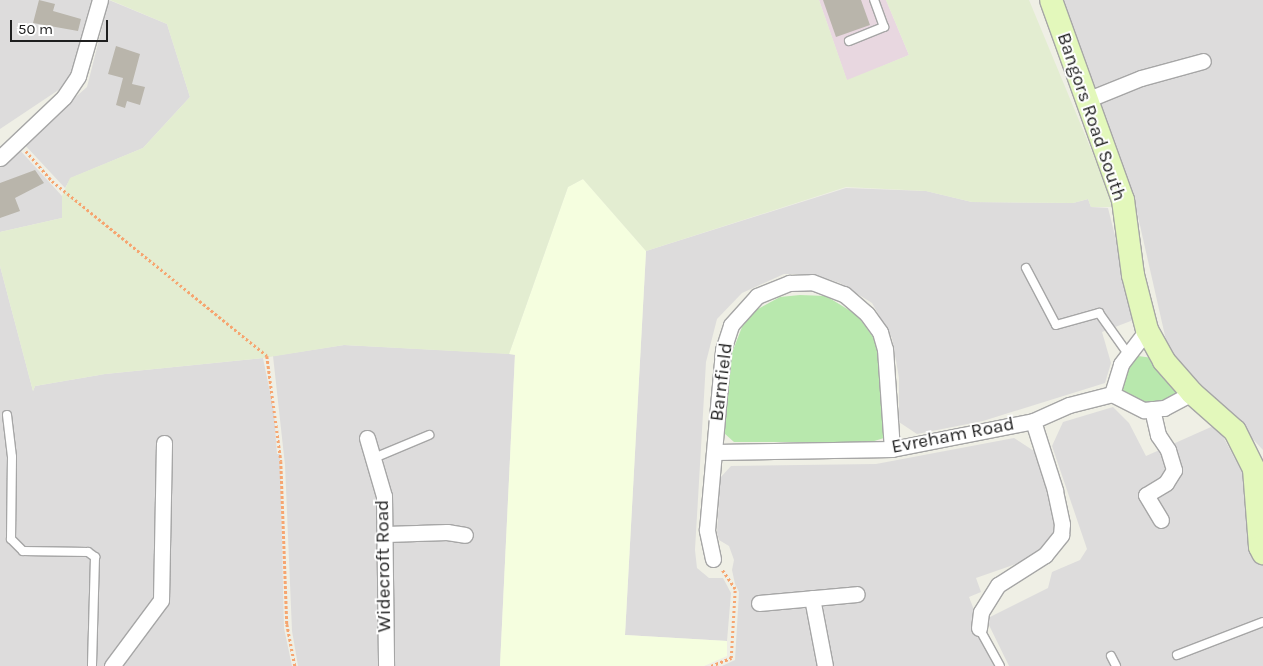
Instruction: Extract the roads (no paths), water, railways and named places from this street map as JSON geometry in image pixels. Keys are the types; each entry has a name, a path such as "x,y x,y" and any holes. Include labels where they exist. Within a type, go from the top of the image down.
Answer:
{"street":[{"path":"0,158 18,143 64,97 78,76 100,0"},
{"name":"Bangors Road South","path":"1050,0 1084,101 1122,200 1134,275 1147,330 1164,361 1192,393 1235,432 1254,469 1260,547 1263,553"},
{"path":"1084,101 1141,78 1203,61"},
{"name":"Barnfield","path":"714,559 707,530 723,350 731,325 757,296 789,283 812,282 829,286 856,302 880,332 889,377 892,449"},
{"path":"1147,330 1120,364 1112,394 1125,403 1152,409 1164,408 1192,393"},
{"name":"Evreham Road","path":"715,452 892,449 1033,421 1069,406 1112,394"},
{"path":"1152,409 1158,435 1168,450 1174,470 1166,483 1146,495 1161,520"},
{"path":"979,628 981,612 998,585 1046,555 1061,535 1062,524 1055,490 1033,421"},
{"name":"Widecroft Road","path":"367,438 384,496 386,534 386,666"},
{"path":"112,666 162,600 164,443"},
{"path":"386,534 447,532 465,535"},
{"path":"759,603 857,594"},
{"path":"812,598 825,666"}],"lane":[{"path":"849,41 884,26 874,0"},
{"path":"1026,268 1056,324 1099,313 1128,354"},
{"path":"7,415 12,457 11,539 23,551 88,552 95,557 92,666"},
{"path":"374,458 429,436"},
{"path":"1177,654 1263,622"},
{"path":"979,628 1000,666"},
{"path":"1111,656 1116,666"}]}
